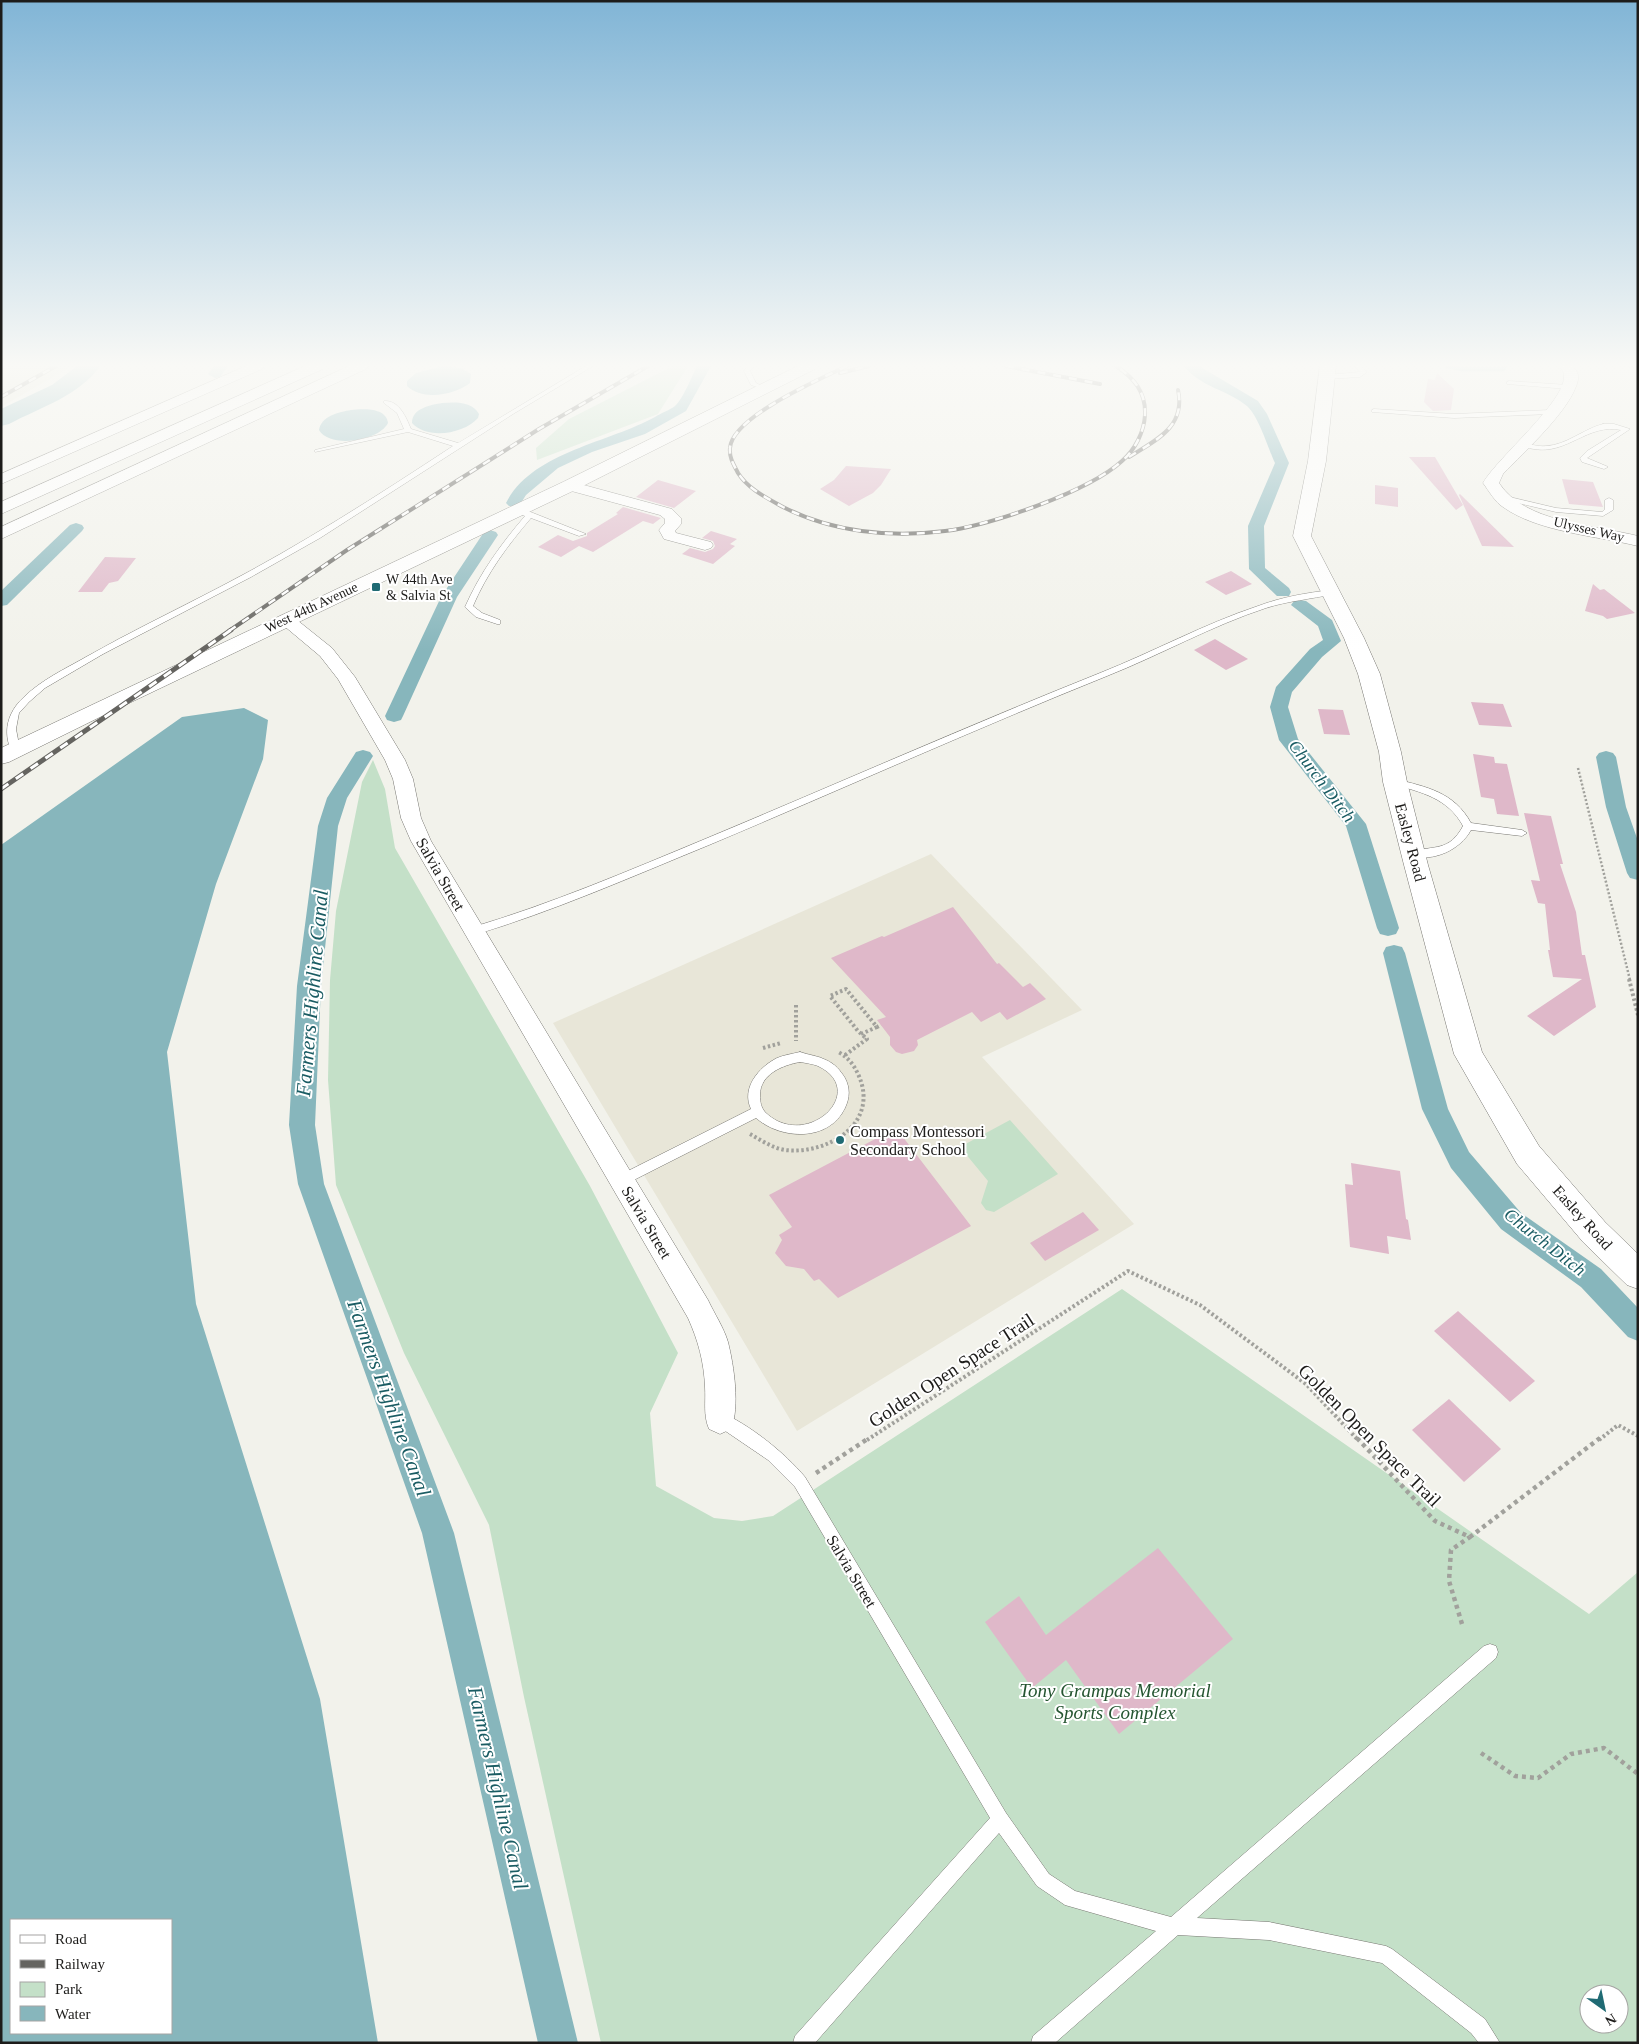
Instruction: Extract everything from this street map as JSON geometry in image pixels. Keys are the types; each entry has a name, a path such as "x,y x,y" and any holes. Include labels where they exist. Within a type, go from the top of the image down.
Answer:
{"main road":[{"path":"1,509 105,461"},
{"path":"1,534 157,461"},
{"name":"West 44th Avenue","path":"8,754 474,530 521,512 618,461"},
{"name":"Easley Road","path":"1317,461 1304,517 1302,536 1354,638 1369,674 1390,752 1395,782 1468,1054 1528,1155 1594,1232 1638,1275"}],"street":[{"path":"1,480 43,461"},
{"path":"1500,496 1491,483 1497,472 1506,461"},
{"path":"569,486 666,512 673,518 673,524 667,530 670,536 705,545"},
{"name":"Ulysses Way","path":"1500,496 1508,504 1541,518 1638,541"},
{"name":"Salvia Street","path":"286,620 326,652 346,677 396,760 403,780 411,818 418,836 698,1309 708,1331 717,1365 720,1385 720,1419"}],"lane":[{"path":"8,754 13,715 24,700 42,686 278,559 434,461"},
{"path":"1585,461 1604,467"},
{"path":"1500,496 1556,510 1604,514 1610,510 1609,500"},
{"path":"498,622 479,615 469,607 476,589 510,537 521,512 582,534"},
{"path":"474,931 530,914 640,869 865,776 944,740 1147,657 1262,607 1297,597 1331,592"},
{"path":"1395,782 1430,791 1445,798 1462,812 1468,826 1463,838 1453,846 1440,852 1414,854"},
{"path":"1468,826 1522,833"},
{"path":"792,1058 812,1059 826,1065 836,1073 844,1088 843,1101 840,1108 828,1121 820,1126 804,1130 788,1129 767,1120 758,1111 753,1094 760,1075 776,1063 792,1058"},
{"path":"622,1180 758,1111"},
{"name":"Salvia Street","path":"720,1419 770,1451 787,1466 800,1482 1000,1819 1042,1880 1071,1899 1172,1926 1270,1931 1386,1955 1478,2026 1491,2043"},
{"path":"1040,2043 1172,1926 1490,1652"},
{"path":"802,2043 1000,1819"}],"path":[{"path":"1578,768 1638,1015"},
{"path":"845,1055 867,1039 860,1034 830,996 846,989 879,1026 860,1034"},
{"path":"796,1005 796,1041"},
{"name":"Golden Open Space Trail","path":"800,1482 1128,1271 1200,1305 1306,1384 1435,1520 1470,1537"},
{"path":"1462,1624 1449,1581 1451,1550 1618,1425 1638,1436"},
{"path":"1481,1753 1515,1776 1538,1778 1571,1754 1604,1748 1638,1774"}],"shaded area":[{"name":"Compass Montessori Secondary School","path":"931,854 1082,1010 982,1057 1134,1224 797,1431 553,1023"}],"green space":[{"name":"Tony Grampas Memorial Sports Complex","path":"373,760 385,789 395,848 590,1186 678,1353 650,1413 656,1486 714,1518 742,1521 773,1516 1122,1289 1589,1614 1638,1572 1638,2043 601,2043 524,1697 489,1525 404,1353 336,1185 328,1080 330,980 336,911 362,782"},
{"path":"1010,1120 1058,1174 994,1212 986,1210 981,1203 988,1181 960,1147"}],"water":[{"path":"244,708 268,720 263,759 216,884 167,1052 196,1304 320,1699 378,2043 1,2043 1,845 182,717"}],"building":[{"path":"1413,461 1438,461 1463,505 1456,510"},
{"path":"846,466 891,469 881,485 873,493 849,506 820,489 834,480"},
{"path":"1562,479 1593,482 1603,507 1569,504"},
{"path":"658,480 696,491 674,508 636,497"},
{"path":"1375,485 1398,488 1398,507 1375,504"},
{"path":"1460,494 1514,547 1482,546"},
{"path":"623,507 661,518 653,524 643,521 593,552 579,546 561,557 538,547 558,535 573,541 587,536 587,533 618,514 616,513"},
{"path":"711,531 737,539 730,544 735,546 713,564 682,554 690,548 705,552 713,549 715,546 713,541 702,538"},
{"path":"105,557 136,558 118,581 109,583 102,592 78,592"},
{"path":"1231,571 1252,584 1226,595 1205,582"},
{"path":"1593,584 1600,590 1604,589 1635,613 1607,619 1585,611"},
{"path":"1215,639 1248,659 1226,670 1194,650"},
{"path":"1471,702 1503,704 1512,727 1479,725"},
{"path":"1318,709 1343,710 1350,735 1324,734"},
{"path":"1473,754 1494,757 1495,763 1507,764 1519,816 1497,814 1494,799 1481,797"},
{"path":"1524,813 1551,816 1563,864 1560,864 1576,912 1582,955 1585,955 1596,1007 1554,1036 1527,1016 1582,979 1553,977 1548,950 1550,950 1545,904 1538,903 1531,880 1540,881"},
{"path":"953,907 997,964 999,963 1023,987 1030,983 1046,999 1007,1020 1000,1012 981,1022 972,1012 917,1040 918,1045 914,1051 902,1054 896,1052 890,1045 890,1037 877,1020 886,1017 831,958"},
{"path":"896,1128 971,1226 838,1298 819,1279 814,1281 804,1269 786,1266 775,1253 782,1240 779,1235 792,1227 769,1195"},
{"path":"1351,1163 1400,1171 1406,1219 1408,1220 1411,1240 1387,1236 1389,1254 1350,1247 1345,1184 1353,1185"},
{"path":"1083,1212 1099,1230 1045,1261 1030,1243"},
{"path":"1458,1311 1535,1381 1510,1402 1434,1331"},
{"path":"1449,1399 1501,1449 1464,1482 1412,1430"},
{"path":"1158,1548 1233,1639 1119,1734 1066,1660 1032,1688 985,1622 1019,1596 1046,1635"}],"waterway":[{"name":"Farmers Highline Canal","path":"514,503 519,493 553,465 561,461"},
{"name":"Church Ditch","path":"1281,461 1256,526 1257,569 1283,592"},
{"path":"1,601 76,528"},
{"name":"Farmers Highline Canal","path":"394,716 449,597 490,535"},
{"name":"Church Ditch","path":"1300,605 1326,624 1332,641 1316,653 1283,691 1279,707 1289,740 1356,824 1388,928"},
{"name":"Farmers Highline Canal","path":"363,756 337,798 328,826 309,986 302,1125 311,1184 438,1533 558,2043"},
{"path":"1606,757 1616,807 1638,873"},
{"name":"Church Ditch","path":"1394,953 1435,1109 1460,1160 1511,1221 1591,1278 1638,1328"}],"railway":[{"path":"229,631 347,550 488,461"},
{"path":"732,461 742,479 752,488 783,507 821,522 841,527 862,531 903,534 964,528 1012,514 1063,495 1086,484 1107,473 1122,461"},
{"path":"1,789 231,630"}],"place":[{"name":"W 44th Ave & Salvia St","path":"376,587"},
{"name":"Compass Montessori Secondary School","path":"840,1140"}]}
